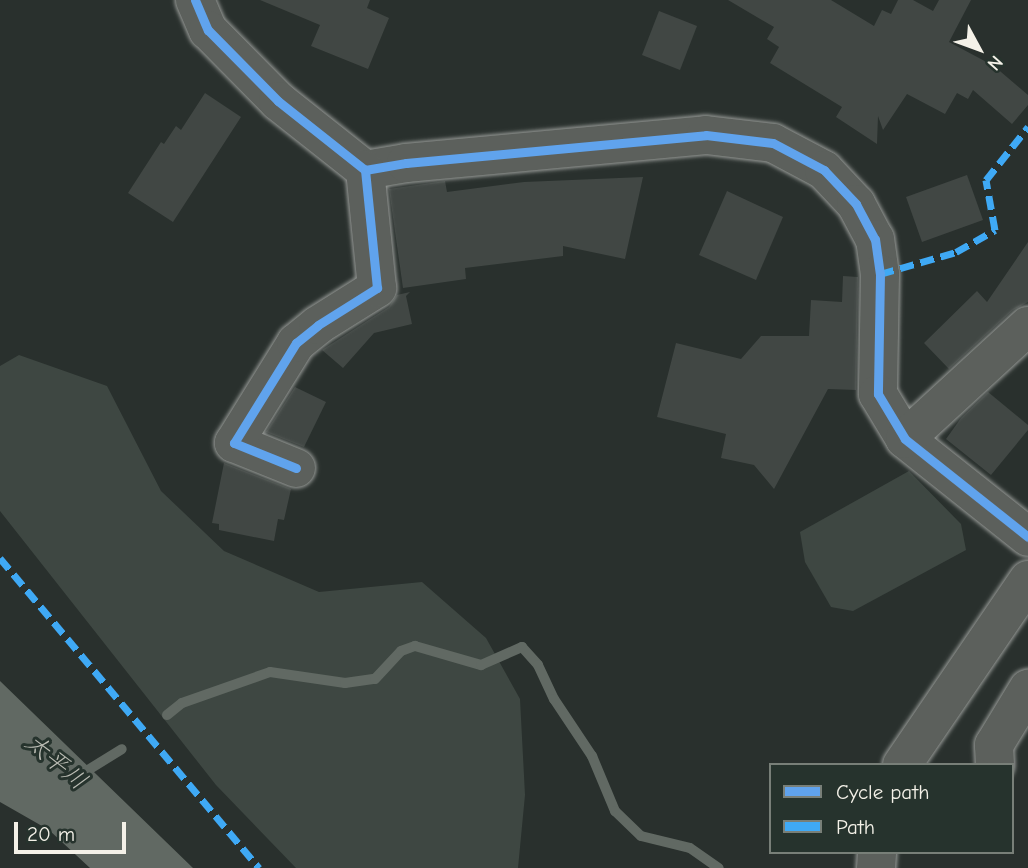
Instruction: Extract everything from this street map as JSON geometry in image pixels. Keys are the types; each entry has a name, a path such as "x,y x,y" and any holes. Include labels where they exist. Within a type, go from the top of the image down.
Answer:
{"street":[{"path":"195,0 208,30 278,101 365,170 377,288 318,325 296,343 234,443 296,468"},
{"path":"365,170 419,162 706,135 773,143 824,170 856,204 874,239 880,274 878,394 905,439 1028,537"},
{"path":"905,439 1028,326"},
{"path":"903,763 1028,580"},
{"path":"995,763 994,745 1028,690"}],"shaded area":[{"path":"19,355 107,386 161,491 224,551 319,592 422,582 486,638 520,699 525,795 518,868 296,868 216,785 0,511 0,366"},
{"path":"909,471 961,524 966,550 853,611 831,607 805,562 800,532"}],"water":[{"name":"太平川","path":"0,681 193,868 90,868 49,830 0,802"}],"building":[{"path":"260,0 370,0 367,8 389,18 368,69 311,46 320,25"},
{"path":"728,0 831,0 874,26 882,10 891,14 898,0 913,0 933,11 939,0 971,0 949,42 994,66 1028,95 1028,105 1012,124 973,90 968,99 957,93 945,114 907,94 883,130 878,116 877,144 836,117 842,107 770,63 779,47 767,39 774,27"},
{"path":"659,11 697,26 680,70 642,55"},
{"path":"205,93 241,117 173,222 128,193 161,142 164,144 176,126 181,130"},
{"path":"967,175 983,220 922,242 906,197"},
{"path":"643,177 625,259 563,246 563,256 465,268 466,279 403,288 389,189 445,181 447,192 524,182"},
{"path":"727,191 783,217 756,280 699,255"},
{"path":"1028,242 1028,302 1013,310 949,369 924,343 977,291 987,302"},
{"path":"843,276 858,277 856,390 828,389 774,489 754,465 721,458 726,434 657,417 676,343 741,359 761,336 809,336 811,300 842,302"},
{"path":"410,292 406,296 412,324 374,333 343,368 322,350 389,307 397,295"},
{"path":"295,387 326,402 304,447 266,432"},
{"path":"988,392 1028,425 1028,430 991,475 946,439 961,418"},
{"path":"224,463 291,489 284,520 278,519 274,541 219,530 219,524 212,523"}],"waterway":[{"path":"167,715 182,703 270,672 345,683 375,679 401,651 415,646 481,665 522,647 538,665 554,699 592,756 615,811 641,836 690,848 719,868"},
{"name":"太平川","path":"80,775 122,749"}],"marked path":[{"path":"880,274 956,252 995,230 986,180 1028,127"},
{"path":"0,558 259,868"}],"cycle path":[{"path":"195,0 208,30 278,101 365,170 406,163 706,135 773,143 824,170 856,204 875,239 880,274 878,394 905,439 1028,537"},
{"path":"296,468 234,443 296,343 318,325 377,288 365,170"}]}
